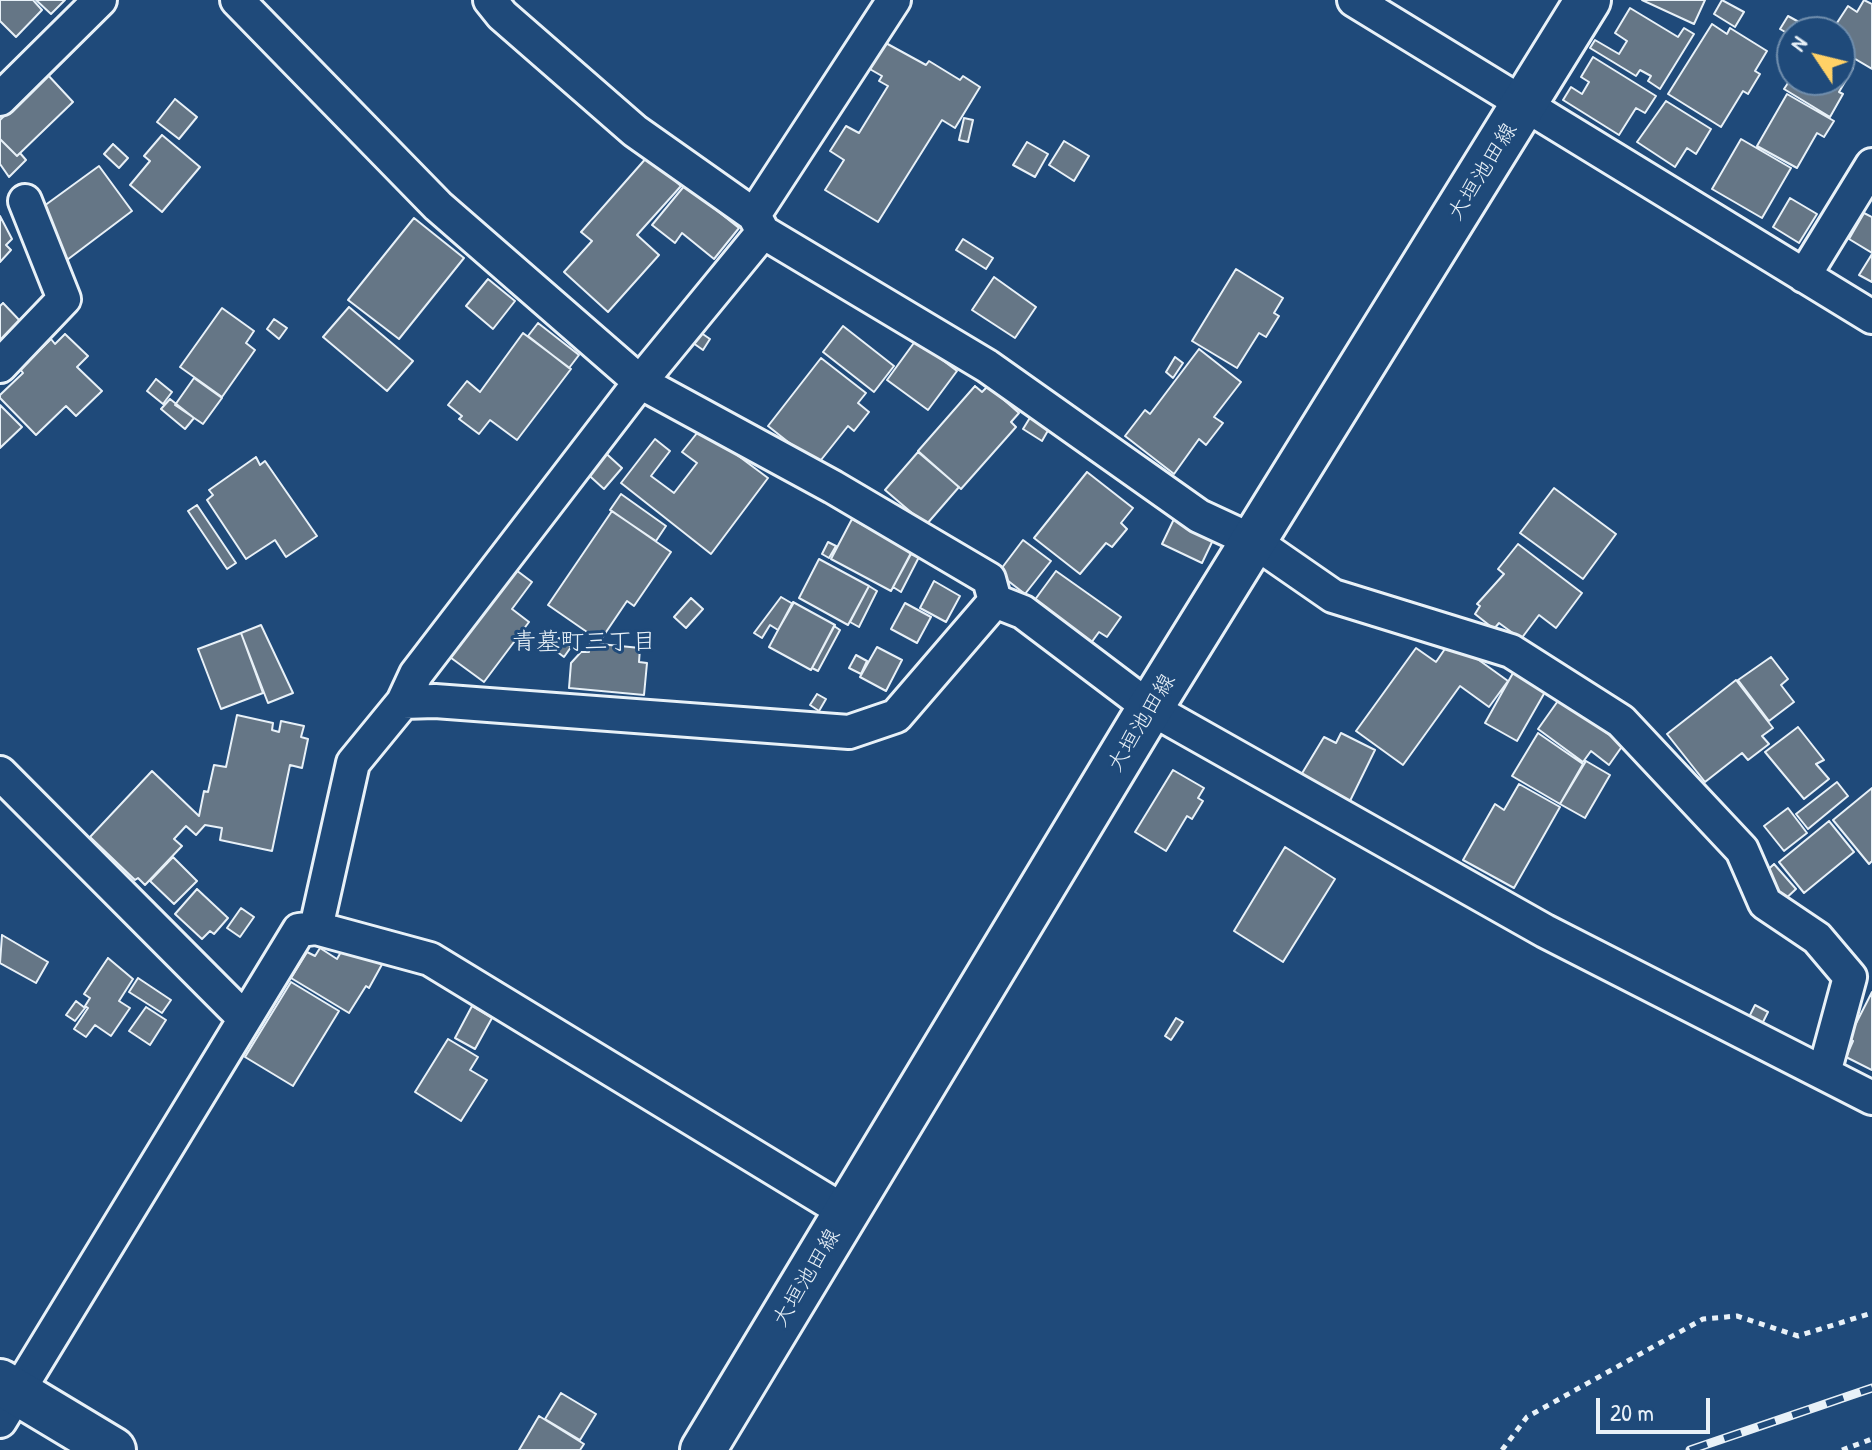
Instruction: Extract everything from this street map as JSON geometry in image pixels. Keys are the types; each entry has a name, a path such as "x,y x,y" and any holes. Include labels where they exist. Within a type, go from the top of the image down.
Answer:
{"main road":[{"name":"大垣池田線","path":"703,1450 1150,708 1588,0"},
{"path":"6,1398 113,1450"}],"street":[{"path":"0,99 100,0"},
{"path":"237,0 438,206 640,382 833,487 989,579 995,601"},
{"path":"490,0 502,15 635,131 758,223 987,366 1199,516 1255,542 1333,596 1511,651 1621,721 1742,850 1765,903 1817,938 1850,977 1824,1073"},
{"path":"316,928 353,763 403,702 416,674 758,223 894,0"},
{"path":"1354,0 1872,317"},
{"path":"1804,276 1872,165"},
{"path":"0,366 64,299 25,201"},
{"path":"403,702 435,701 849,732 896,716 995,601"},
{"path":"995,601 1023,612 1150,708 1545,931 1872,1098"},
{"path":"0,773 244,1018"},
{"path":"6,1398 299,930 316,928 430,959 847,1213"}],"path":[{"path":"1502,1450 1527,1417 1703,1319 1737,1316 1798,1336 1872,1313"},
{"path":"1842,1450 1872,1439"}],"building":[{"path":"0,0 33,0 42,10 16,37 0,21"},
{"path":"36,0 65,0 51,14"},
{"path":"1642,0 1705,0 1694,24"},
{"path":"1722,0 1744,12 1735,27 1714,14"},
{"path":"1864,0 1872,4 1872,69 1856,60 1856,16 1841,16 1848,6 1857,12"},
{"path":"1630,8 1678,37 1684,28 1694,34 1660,89 1648,81 1651,76 1640,70 1636,76 1590,48 1595,40 1619,54 1627,41 1615,33"},
{"path":"1712,24 1727,34 1730,28 1767,51 1755,71 1760,74 1748,94 1743,91 1721,127 1668,94"},
{"path":"884,42 926,65 929,61 960,80 963,76 980,87 955,128 942,120 878,222 825,190 844,160 830,151 846,126 859,133 888,86 879,81 882,76 868,68"},
{"path":"1593,57 1656,96 1645,113 1636,108 1619,135 1563,100 1571,87 1582,94 1589,82 1581,77"},
{"path":"47,74 73,102 17,156 0,139 0,120"},
{"path":"1786,96 1834,121 1824,137 1817,133 1797,168 1757,146"},
{"path":"1796,96 1842,96 1830,117"},
{"path":"175,99 197,117 179,139 157,122"},
{"path":"1666,101 1711,129 1696,154 1687,148 1675,167 1637,142"},
{"path":"964,118 973,120 968,142 959,140"},
{"path":"162,135 200,167 162,212 130,185 150,161 144,156"},
{"path":"0,139 17,156 20,153 26,160 9,177 0,164"},
{"path":"1741,139 1791,168 1762,218 1712,189"},
{"path":"1064,141 1089,156 1074,181 1049,165"},
{"path":"1027,142 1048,154 1035,177 1013,165"},
{"path":"113,144 128,158 119,168 104,154"},
{"path":"648,156 681,186 637,235 659,255 608,312 564,272 592,241 581,232"},
{"path":"99,166 132,211 67,260 33,214"},
{"path":"685,185 739,228 714,259 682,233 675,243 652,225"},
{"path":"1790,198 1817,214 1799,243 1773,227"},
{"path":"1864,213 1872,217 1872,253 1849,239"},
{"path":"0,216 12,239 6,245 11,250 0,262"},
{"path":"414,218 464,258 399,339 348,300"},
{"path":"963,239 993,258 986,269 956,250"},
{"path":"1872,254 1872,282 1859,275"},
{"path":"1236,269 1283,298 1274,313 1279,316 1266,337 1259,333 1237,368 1192,341"},
{"path":"994,277 1036,307 1015,338 972,310"},
{"path":"488,279 515,301 493,329 466,306"},
{"path":"3,303 22,323 0,343 0,306"},
{"path":"349,307 413,361 387,391 323,337"},
{"path":"222,308 254,331 246,343 255,350 222,397 180,367"},
{"path":"274,319 287,328 279,339 267,329"},
{"path":"538,323 579,355 569,368 528,336"},
{"path":"843,326 894,366 874,392 823,352"},
{"path":"694,328 710,339 703,350 686,338"},
{"path":"523,333 571,369 517,440 490,420 479,434 459,419 462,416 448,405 467,381 480,392"},
{"path":"65,334 88,356 77,367 102,391 76,416 66,406 36,435 0,395 23,373 20,369 51,339 55,344"},
{"path":"916,340 957,371 928,410 887,380"},
{"path":"1199,349 1241,382 1214,417 1223,423 1206,445 1199,439 1174,474 1125,436 1145,410 1150,414"},
{"path":"1175,357 1183,363 1173,378 1166,372"},
{"path":"821,358 866,393 858,403 869,412 854,431 848,426 817,465 768,426"},
{"path":"194,378 222,398 203,424 175,405"},
{"path":"156,379 172,392 163,404 147,391"},
{"path":"975,386 982,392 988,386 1019,413 1011,422 1016,427 961,489 918,451"},
{"path":"170,399 194,418 185,429 161,409"},
{"path":"0,405 22,427 0,448"},
{"path":"1031,416 1050,427 1042,441 1023,429"},
{"path":"701,428 768,478 711,554 621,483 655,439 670,451 651,476 674,493 697,463 682,452"},
{"path":"600,448 622,468 604,489 582,469"},
{"path":"918,452 959,487 926,525 885,490"},
{"path":"256,457 260,465 265,461 317,536 286,557 275,540 246,559 207,500 213,495 209,490"},
{"path":"1087,472 1133,508 1121,523 1127,529 1112,547 1106,543 1080,574 1034,538"},
{"path":"1554,488 1616,534 1583,579 1520,533"},
{"path":"621,494 666,526 656,541 610,510"},
{"path":"197,505 236,563 227,569 188,511"},
{"path":"612,511 671,552 634,606 627,601 600,641 548,605"},
{"path":"852,519 912,551 891,591 831,559"},
{"path":"1174,519 1214,538 1202,563 1162,544"},
{"path":"1023,540 1051,561 1025,594 998,573"},
{"path":"828,542 836,546 829,558 822,554"},
{"path":"1518,544 1582,593 1556,628 1539,615 1521,639 1499,623 1494,629 1475,614 1480,606 1477,604 1504,574 1498,569"},
{"path":"911,554 919,557 901,592 893,587"},
{"path":"819,559 869,586 848,625 799,598"},
{"path":"508,564 532,582 512,609 529,622 484,682 443,652"},
{"path":"1056,571 1121,617 1107,637 1099,632 1091,643 1034,601"},
{"path":"934,581 960,596 946,622 920,608"},
{"path":"869,586 877,591 859,627 850,622"},
{"path":"781,597 793,604 778,630 770,625 762,638 754,633"},
{"path":"691,598 703,609 686,628 674,617"},
{"path":"793,602 835,625 811,670 769,647"},
{"path":"905,603 931,617 917,643 891,629"},
{"path":"261,625 293,693 268,703 241,633"},
{"path":"834,626 840,630 818,671 812,668"},
{"path":"241,633 263,693 221,709 198,649"},
{"path":"559,638 571,647 564,657 552,648"},
{"path":"1451,640 1508,681 1489,707 1460,686 1403,765 1356,731 1416,648 1436,662"},
{"path":"590,643 640,648 639,662 647,663 644,695 569,688 571,663 581,652 589,652"},
{"path":"877,647 902,660 886,691 860,677"},
{"path":"856,655 867,661 861,674 849,668"},
{"path":"1771,657 1788,679 1781,685 1794,702 1769,721 1738,680"},
{"path":"1513,673 1545,692 1517,741 1485,723"},
{"path":"1736,680 1773,728 1762,736 1769,744 1748,760 1742,753 1705,782 1667,734"},
{"path":"817,694 826,699 819,711 810,705"},
{"path":"1560,698 1623,745 1609,765 1591,751 1583,762 1538,729"},
{"path":"237,715 273,723 272,730 279,732 281,721 304,726 301,737 308,739 302,768 290,765 272,851 220,840 222,828 205,825 196,835 186,826 174,839 182,846 145,885 138,878 135,880 90,837 152,771 199,816 214,765 226,767"},
{"path":"1798,727 1824,760 1816,764 1829,779 1804,799 1765,752"},
{"path":"1341,733 1375,750 1348,805 1298,780 1324,737 1336,743"},
{"path":"1538,733 1583,764 1560,804 1512,776"},
{"path":"1586,761 1610,775 1585,818 1560,804"},
{"path":"1173,770 1204,788 1198,798 1203,801 1192,819 1187,816 1166,851 1135,832"},
{"path":"1837,782 1848,796 1808,829 1796,814"},
{"path":"1519,784 1560,807 1514,888 1463,860 1495,804 1504,810"},
{"path":"1872,788 1872,861 1869,864 1833,820"},
{"path":"1788,808 1807,833 1784,851 1764,826"},
{"path":"1829,821 1854,852 1804,893 1779,862"},
{"path":"1285,847 1335,879 1283,962 1234,931"},
{"path":"173,857 197,881 174,904 150,881"},
{"path":"1774,864 1796,889 1781,903 1758,879"},
{"path":"197,889 228,918 214,934 210,931 202,939 175,914"},
{"path":"241,908 254,917 240,937 227,928"},
{"path":"2,935 48,962 36,983 0,963"},
{"path":"320,948 337,959 342,950 385,959 369,988 366,986 349,1013 291,978 307,952 315,956"},
{"path":"108,958 133,979 119,1001 130,1008 111,1036 95,1025 86,1037 74,1029 88,1008 85,1006 90,998 84,994"},
{"path":"138,978 171,1000 162,1013 129,992"},
{"path":"291,982 339,1011 293,1086 245,1057"},
{"path":"1872,992 1872,1070 1846,1057 1853,1041 1848,1039"},
{"path":"76,1001 85,1008 75,1021 66,1015"},
{"path":"1755,1005 1768,1012 1762,1024 1749,1017"},
{"path":"472,1006 492,1018 475,1049 455,1038"},
{"path":"146,1007 166,1020 150,1045 129,1031"},
{"path":"1176,1018 1183,1022 1171,1040 1165,1036"},
{"path":"448,1039 478,1057 470,1070 487,1080 461,1121 415,1092"},
{"path":"561,1393 596,1414 580,1440 545,1419"},
{"path":"539,1416 584,1444 580,1450 519,1450"}],"railway":[{"path":"1690,1450 1872,1388"}],"district":[{"name":"青墓町三丁目","path":"584,643"}]}
